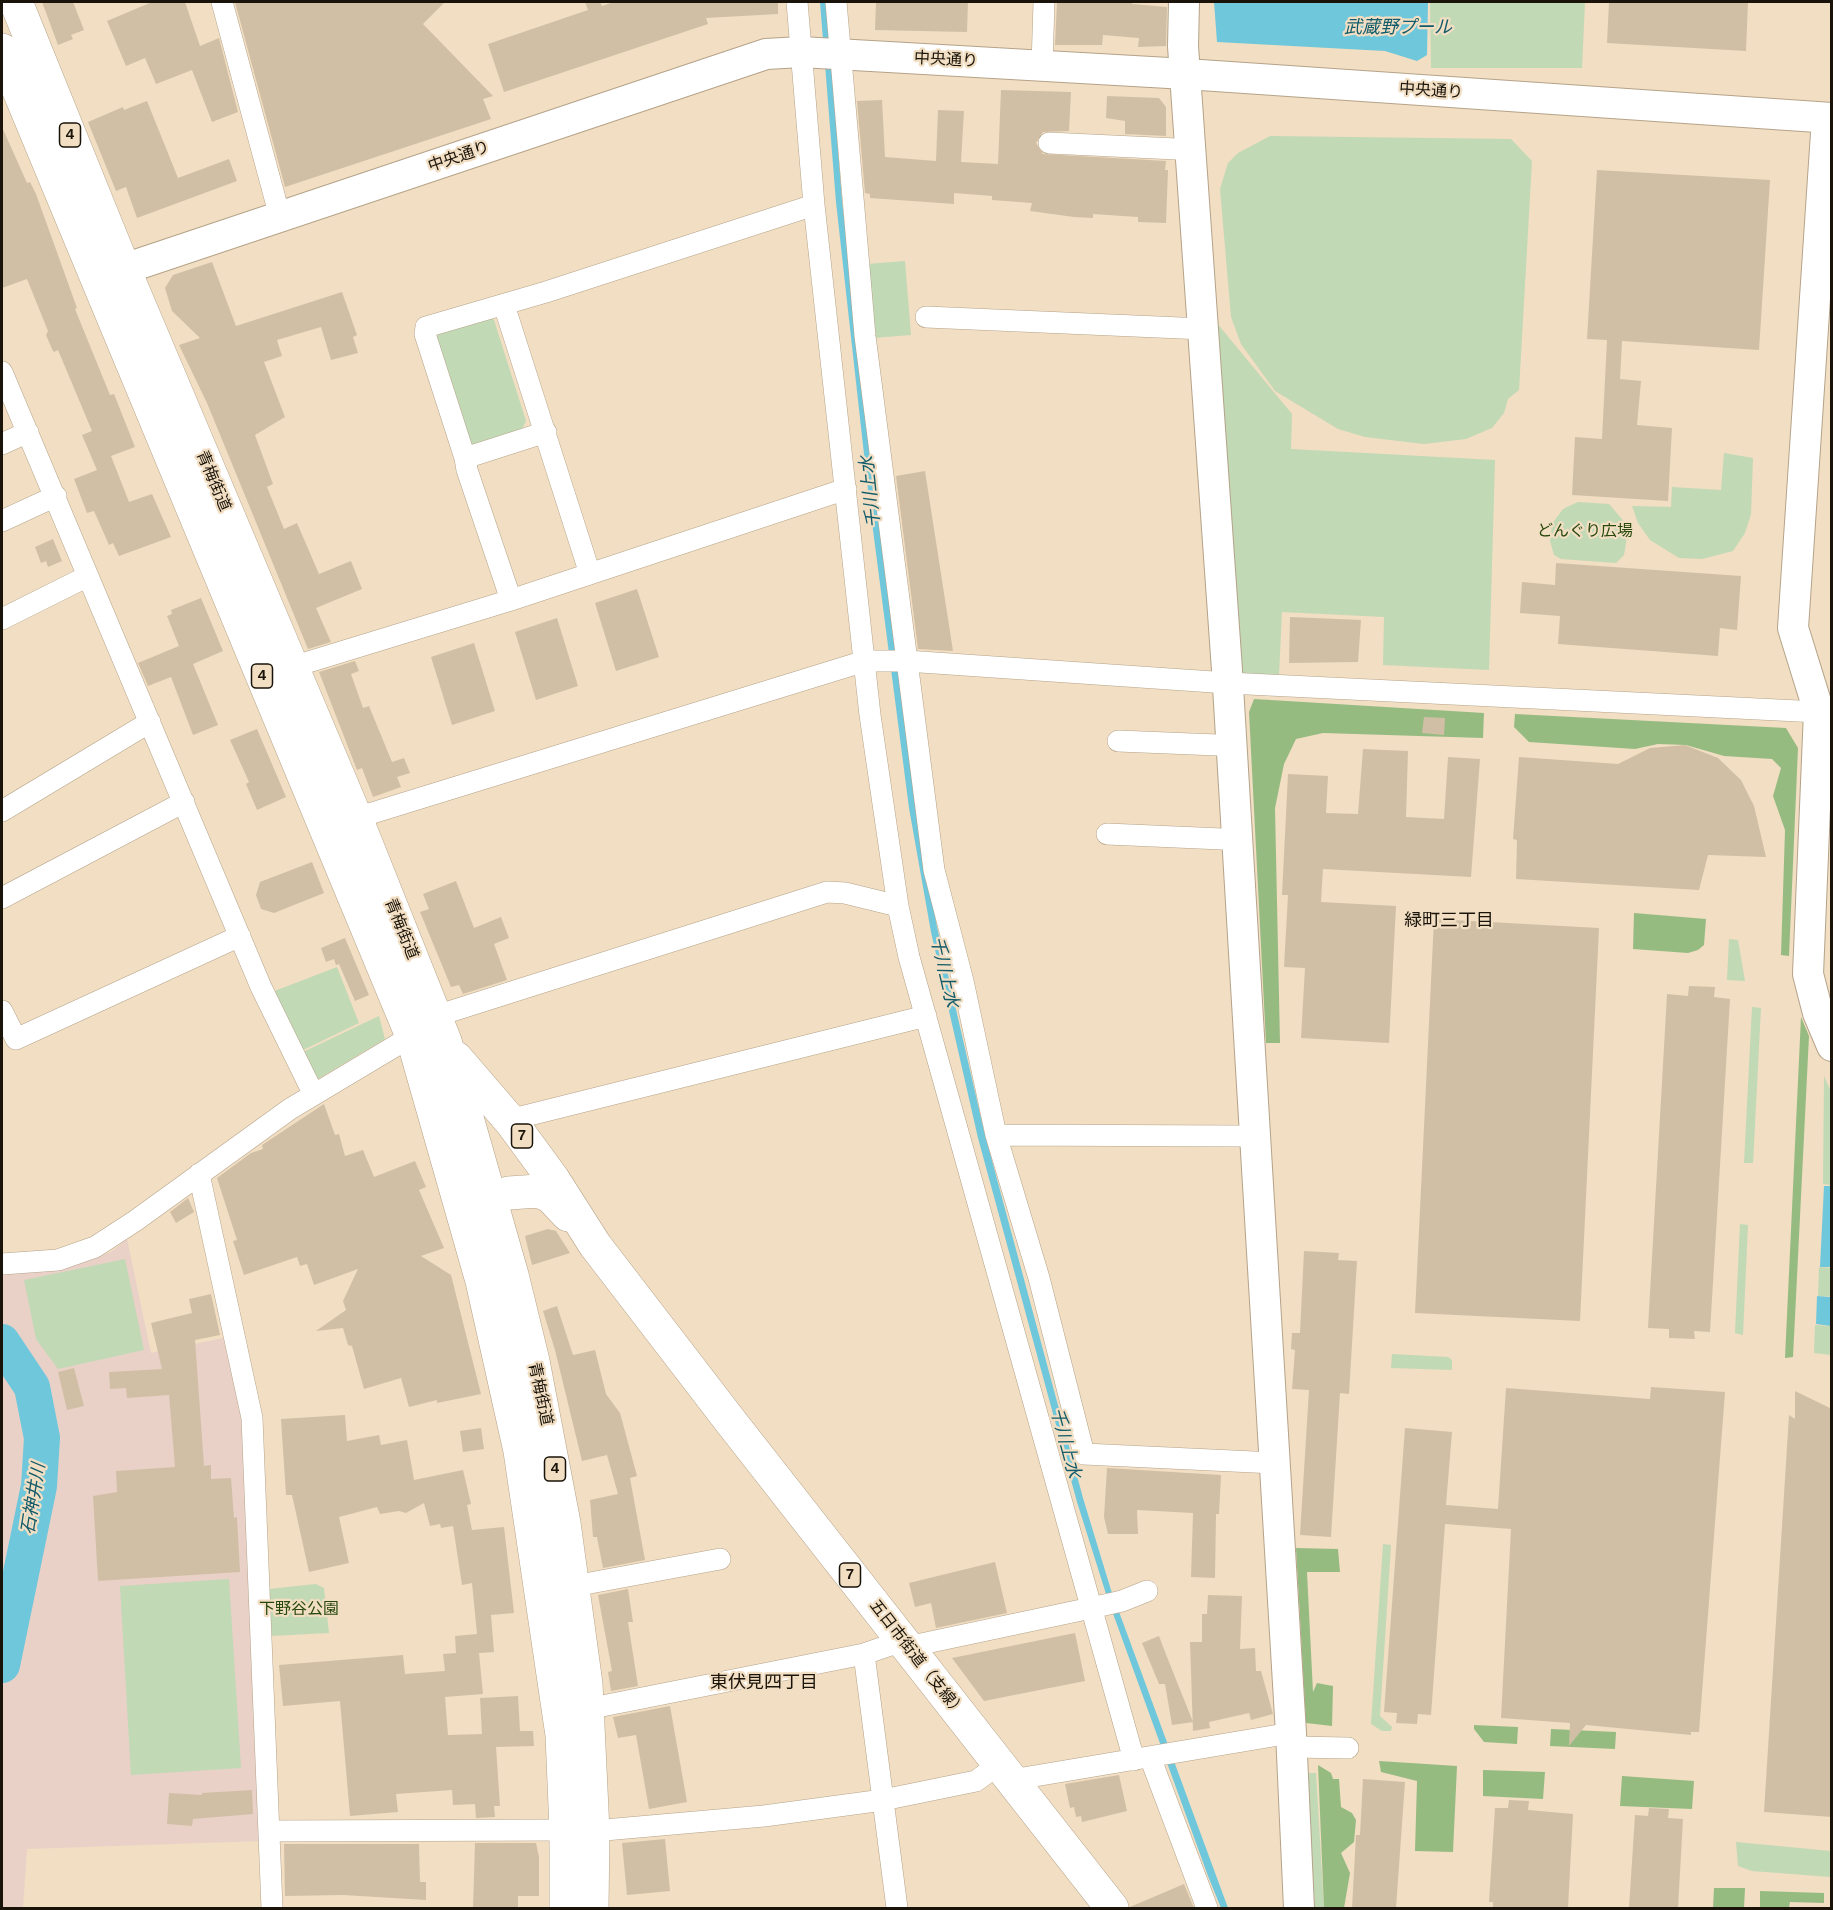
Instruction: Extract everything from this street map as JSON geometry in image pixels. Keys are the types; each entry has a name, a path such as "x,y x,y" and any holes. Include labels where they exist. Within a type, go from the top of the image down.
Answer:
{"main road":[{"name":"青梅街道","path":"16,2 84,210 431,1031"},
{"name":"青梅街道","path":"2,50 84,210"},
{"name":"青梅街道","path":"110,274 292,667 356,818 431,1031 476,1202 534,1528 562,1735 592,1908"},
{"name":"五日市街道（支線）","path":"431,1031 512,1123 553,1179 590,1238 904,1644 1112,1908"},
{"name":"五日市街道（支線）","path":"476,1202 538,1191 550,1196 590,1238"},
{"name":"青梅街道","path":"476,1202 530,1350 564,1523 587,1709 579,1830 566,1908"}],"street":[{"path":"222,2 280,217"},
{"path":"797,2 821,53 865,336 897,661 934,870 963,981 996,1135 1039,1278 1084,1454 1275,1463"},
{"path":"836,2 821,53 814,204 871,726 898,906 926,1016 1091,1608 1154,1756 1207,1908"},
{"path":"1042,66 1044,2"},
{"path":"1184,2 1186,74 1228,683 1299,1908"},
{"name":"中央通り","path":"110,274 766,54 821,53 1186,74 1829,118"},
{"path":"1829,118 1793,628 1819,712 1808,974 1818,1013 1832,1046"},
{"path":"1049,143 1176,149"},
{"path":"511,600 466,470 465,458 425,334 426,327 814,204"},
{"path":"504,304 590,574"},
{"path":"926,317 1204,329"},
{"path":"2,372 261,987 313,1093"},
{"path":"2,444 28,432"},
{"path":"465,458 546,432"},
{"path":"292,667 511,600 846,489"},
{"path":"2,521 56,496"},
{"path":"2,619 87,576"},
{"path":"356,818 865,661 897,661 1228,683 1819,712"},
{"path":"2,811 150,723"},
{"path":"1118,741 1217,745"},
{"path":"2,898 184,802"},
{"path":"1107,834 1222,839"},
{"path":"2,1264 58,1260 95,1248 313,1093 431,1031 827,892 845,892 898,906"},
{"path":"2,1011 16,1039 240,936"},
{"path":"512,1123 521,1117 926,1016"},
{"path":"996,1135 1241,1136"},
{"path":"199,1174 252,1418 272,1908"},
{"path":"590,1583 720,1559"},
{"path":"587,1709 1091,1608 1122,1601 1147,1591"},
{"path":"864,1654 897,1908"},
{"path":"270,1831 579,1830 764,1816 883,1800 976,1781 1005,1772 1291,1740 1348,1748"}],"shaded area":[{"path":"127,1239 151,1353 223,1338 243,1417 263,1841 27,1849 23,1908 2,1908 2,1271 65,1268 111,1252"}],"green space":[{"path":"1430,2 1585,2 1582,68 1431,68"},
{"path":"1270,136 1511,139 1532,161 1519,390 1508,399 1504,413 1492,428 1466,439 1424,444 1365,437 1338,429 1275,391 1241,344 1231,317 1220,189 1228,163 1238,153"},
{"path":"905,261 911,335 873,338 867,264"},
{"path":"489,317 494,320 526,421 521,431 476,446 469,442 434,344 439,332"},
{"path":"1216,322 1292,414 1291,449 1495,460 1489,670 1383,665 1384,617 1282,612 1279,675 1237,675"},
{"path":"1724,453 1753,458 1751,514 1745,533 1733,551 1702,559 1679,558 1650,540 1638,523 1632,506 1671,507 1672,487 1721,490"},
{"name":"どんぐり広場","path":"1578,502 1609,504 1622,519 1627,537 1624,555 1616,563 1561,559 1554,555 1550,541 1552,524 1563,509"},
{"path":"1254,699 1484,713 1483,738 1323,733 1296,739 1284,764 1275,808 1280,1043 1266,1043 1249,712"},
{"path":"1515,714 1786,728 1798,748 1789,956 1781,955 1785,830 1773,796 1781,768 1772,759 1724,756 1686,745 1658,744 1635,749 1529,742 1514,727"},
{"path":"1634,913 1706,919 1704,945 1688,953 1633,949"},
{"path":"1729,939 1738,940 1745,981 1727,980"},
{"path":"337,967 359,1023 301,1051 272,992"},
{"path":"1752,1007 1761,1008 1753,1163 1744,1163"},
{"path":"379,1016 385,1039 318,1079 301,1053"},
{"path":"1801,1017 1809,1036 1793,1357 1785,1358"},
{"path":"1824,1076 1831,1092 1831,1185 1823,1184"},
{"path":"1740,1224 1748,1225 1743,1335 1735,1333"},
{"path":"125,1259 144,1350 58,1369 36,1339 24,1280"},
{"path":"1819,1267 1831,1268 1831,1296 1818,1296"},
{"path":"1815,1325 1831,1326 1831,1355 1814,1353"},
{"path":"1392,1354 1448,1357 1452,1360 1452,1370 1391,1368"},
{"path":"1383,1544 1391,1545 1380,1716 1392,1727 1391,1731 1382,1731 1371,1724"},
{"path":"1296,1548 1338,1549 1340,1572 1307,1572 1313,1692 1317,1683 1333,1686 1332,1726 1306,1723"},
{"path":"229,1579 241,1768 131,1775 120,1586"},
{"name":"下野谷公園","path":"316,1584 324,1588 329,1633 272,1636 269,1589"},
{"path":"1474,1725 1518,1727 1517,1744 1484,1742 1474,1729"},
{"path":"1551,1729 1616,1732 1615,1749 1550,1746"},
{"path":"1379,1761 1457,1766 1453,1852 1415,1851 1417,1781 1381,1772"},
{"path":"1318,1765 1331,1773 1333,1779 1339,1779 1341,1807 1352,1813 1356,1820 1354,1842 1341,1853 1350,1873 1344,1908 1324,1908"},
{"path":"1483,1770 1545,1772 1543,1799 1483,1796"},
{"path":"1307,1773 1316,1773 1324,1908 1315,1908"},
{"path":"1622,1776 1694,1781 1692,1809 1620,1806"},
{"path":"1736,1842 1831,1851 1831,1877 1752,1871 1738,1866"},
{"path":"1714,1888 1745,1888 1744,1908 1713,1908"},
{"path":"1760,1891 1824,1893 1824,1903 1790,1902 1789,1908 1760,1908"}],"water":[{"name":"千川上水","path":"820,2 827,2 842,201 894,643 916,810 937,927 984,1131 1083,1498 1111,1590 1228,1908 1221,1908 1208,1876 1107,1597 1077,1502 978,1138 931,932 909,808 869,499 836,202"},
{"name":"武蔵野プール","path":"1214,2 1428,2 1427,55 1417,61 1385,51 1217,42"},
{"path":"1824,1186 1831,1186 1831,1267 1820,1267"},
{"path":"1817,1296 1831,1297 1831,1326 1816,1324"}],"building":[{"path":"42,2 73,2 84,30 71,35 73,39 58,45"},
{"path":"152,2 185,2 200,46 219,38 238,112 212,122 192,70 156,84 145,58 126,66 107,21"},
{"path":"235,2 445,2 423,24 493,96 483,99 491,119 285,187"},
{"path":"585,2 600,2 602,6 614,2 778,2 778,14 706,18 708,24 504,92 488,44 588,10"},
{"path":"876,2 968,2 967,32 875,30"},
{"path":"1057,2 1132,2 1132,4 1167,7 1166,46 1138,47 1139,38 1103,35 1102,45 1055,45"},
{"path":"1609,2 1748,2 1746,51 1607,43"},
{"path":"1001,90 1071,92 1069,131 1043,132 1036,143 1043,154 1166,161 1165,170 1168,170 1166,223 1138,222 1138,217 1093,214 1093,218 1074,217 1030,211 1032,203 992,200 992,196 954,193 954,204 870,198 870,194 865,193 857,101 882,100 885,157 936,161 938,110 964,111 961,162 998,164"},
{"path":"1107,96 1159,98 1166,107 1166,136 1125,134 1125,121 1106,118"},
{"path":"147,101 178,178 229,159 237,181 137,218 126,187 116,191 88,122 123,107 124,110"},
{"path":"2,127 27,183 30,182 36,194 77,308 75,309 110,395 114,394 135,447 111,456 129,502 152,494 171,537 119,556 113,543 109,545 94,511 87,513 74,479 97,470 82,435 92,431 58,350 54,352 52,349 46,335 48,331 27,279 2,288"},
{"path":"1597,170 1770,180 1759,350 1622,341 1620,379 1641,381 1637,425 1672,428 1668,501 1572,495 1575,437 1602,439 1607,340 1587,339"},
{"path":"212,262 236,326 342,292 357,335 353,337 358,353 331,360 321,327 277,340 282,356 264,362 285,417 255,435 273,484 267,487 284,529 297,523 319,574 351,561 362,589 316,608 331,642 308,649 207,403 179,345 200,338 172,311 165,288 173,275"},
{"path":"925,471 953,651 918,649 896,476"},
{"path":"53,539 62,561 48,567 46,561 41,563 35,547"},
{"path":"1556,563 1741,576 1737,630 1720,628 1718,656 1558,644 1560,616 1520,613 1522,582 1555,585"},
{"path":"637,589 659,657 616,671 595,603"},
{"path":"201,598 223,651 193,664 218,725 193,735 171,677 148,686 138,663 179,646 167,616 172,614 171,610"},
{"path":"1290,617 1361,620 1358,662 1289,663"},
{"path":"557,618 578,686 536,700 515,632"},
{"path":"474,643 495,711 452,725 431,657"},
{"path":"355,661 359,671 351,674 363,708 369,706 392,762 404,758 410,773 397,777 401,787 373,797 362,768 357,770 319,672"},
{"path":"1424,717 1445,718 1444,735 1422,733"},
{"path":"257,729 286,797 257,810 246,784 249,782 230,740"},
{"path":"1685,745 1718,758 1741,780 1754,806 1766,857 1708,855 1699,890 1516,879 1517,840 1513,839 1519,757 1618,764 1650,748"},
{"path":"1363,749 1408,751 1406,817 1444,819 1448,757 1480,759 1471,877 1323,869 1321,902 1396,906 1389,1043 1301,1038 1305,968 1284,967 1288,895 1282,895 1288,774 1328,776 1326,813 1358,814"},
{"path":"312,862 324,893 274,913 261,909 256,895 260,882"},
{"path":"456,881 474,928 501,917 509,938 494,944 507,980 463,994 459,985 451,987 420,912 429,909 423,894"},
{"path":"1434,919 1599,928 1580,1321 1415,1313"},
{"path":"345,938 369,995 355,1001 339,964 336,965 334,959 326,962 321,948"},
{"path":"1689,986 1715,987 1714,997 1730,999 1710,1332 1694,1331 1695,1339 1669,1338 1669,1329 1648,1328 1667,994 1688,996"},
{"path":"324,1104 335,1135 339,1134 345,1156 363,1150 374,1177 415,1161 426,1187 419,1190 444,1248 421,1256 451,1275 481,1394 437,1403 437,1400 409,1407 401,1378 364,1389 352,1346 348,1345 343,1328 316,1331 346,1310 343,1301 358,1269 314,1285 307,1264 300,1266 297,1257 244,1275 233,1241 237,1240 217,1178 251,1153 263,1149 262,1145"},
{"path":"188,1198 194,1212 176,1223 170,1212"},
{"path":"548,1229 556,1231 570,1253 532,1265 525,1236"},
{"path":"1304,1251 1339,1253 1338,1260 1357,1261 1349,1394 1340,1393 1331,1537 1300,1535 1309,1390 1292,1389 1295,1350 1291,1349 1292,1333 1300,1333"},
{"path":"211,1294 220,1335 195,1340 204,1466 211,1465 211,1479 231,1478 234,1518 237,1517 240,1572 98,1581 93,1496 117,1492 116,1471 175,1467 169,1395 127,1398 126,1388 110,1389 109,1372 162,1369 151,1323 192,1313 189,1299"},
{"path":"557,1306 573,1355 595,1350 606,1394 620,1413 637,1476 630,1478 645,1560 603,1568 597,1537 593,1537 590,1500 618,1494 607,1455 582,1461 555,1350 543,1311"},
{"path":"74,1368 84,1406 67,1410 58,1372"},
{"path":"1651,1387 1725,1392 1699,1732 1691,1732 1691,1735 1586,1725 1569,1746 1570,1723 1501,1718 1511,1529 1445,1524 1431,1715 1418,1714 1417,1724 1396,1723 1397,1713 1384,1712 1405,1428 1452,1432 1446,1505 1498,1509 1506,1388 1650,1399"},
{"path":"1795,1391 1832,1409 1832,1817 1764,1812 1789,1415 1795,1419"},
{"path":"345,1415 347,1441 379,1435 381,1445 407,1440 414,1480 463,1470 471,1504 467,1505 472,1530 504,1527 514,1613 491,1615 494,1652 479,1653 483,1694 445,1697 448,1735 482,1734 480,1698 518,1696 520,1731 533,1731 534,1746 496,1747 500,1806 494,1806 495,1817 476,1818 475,1804 453,1805 452,1790 396,1794 398,1812 350,1816 340,1701 283,1706 279,1665 403,1655 405,1674 445,1671 443,1654 456,1653 455,1636 477,1634 472,1583 462,1585 453,1526 441,1528 440,1524 430,1526 424,1503 406,1513 399,1511 380,1514 377,1507 339,1517 349,1563 309,1572 292,1495 286,1495 281,1419"},
{"path":"481,1428 484,1449 463,1452 460,1431"},
{"path":"1107,1468 1221,1475 1219,1514 1216,1514 1215,1578 1191,1577 1193,1513 1137,1510 1138,1534 1108,1534 1104,1517"},
{"path":"995,1562 1007,1613 936,1628 931,1603 915,1607 909,1583"},
{"path":"628,1589 633,1622 628,1622 638,1686 611,1691 608,1672 612,1671 598,1595"},
{"path":"1208,1595 1242,1596 1240,1649 1255,1648 1256,1671 1261,1671 1273,1714 1251,1720 1249,1713 1209,1722 1210,1728 1193,1731 1190,1642 1202,1642 1202,1614 1207,1614"},
{"path":"1075,1633 1085,1681 984,1701 952,1658"},
{"path":"1159,1636 1193,1722 1172,1725 1165,1684 1159,1684 1142,1643"},
{"path":"670,1706 687,1802 649,1809 636,1735 618,1738 613,1717"},
{"path":"1119,1775 1127,1811 1082,1822 1081,1816 1076,1817 1074,1807 1070,1808 1065,1784"},
{"path":"1363,1779 1405,1782 1396,1908 1352,1908 1356,1835 1360,1835"},
{"path":"252,1790 253,1814 193,1819 192,1826 167,1824 169,1793 202,1795 202,1793"},
{"path":"1509,1800 1529,1801 1528,1810 1573,1814 1568,1908 1493,1908 1493,1902 1489,1902 1495,1808 1508,1808"},
{"path":"1649,1808 1669,1809 1668,1818 1683,1819 1678,1908 1629,1908 1635,1815 1648,1816"},
{"path":"665,1839 670,1891 627,1895 622,1843"},
{"path":"475,1843 536,1843 539,1857 539,1896 518,1896 518,1908 473,1908"},
{"path":"284,1844 419,1844 420,1882 426,1882 426,1900 343,1895 285,1896"},
{"path":"1184,1884 1194,1908 1130,1908 1130,1907"}],"waterway":[{"name":"石神井川","path":"2,1342 32,1387 42,1438 39,1486 2,1665"}],"district":[{"name":"緑町三丁目","path":"1449,921"},
{"name":"東伏見四丁目","path":"764,1683"}]}
